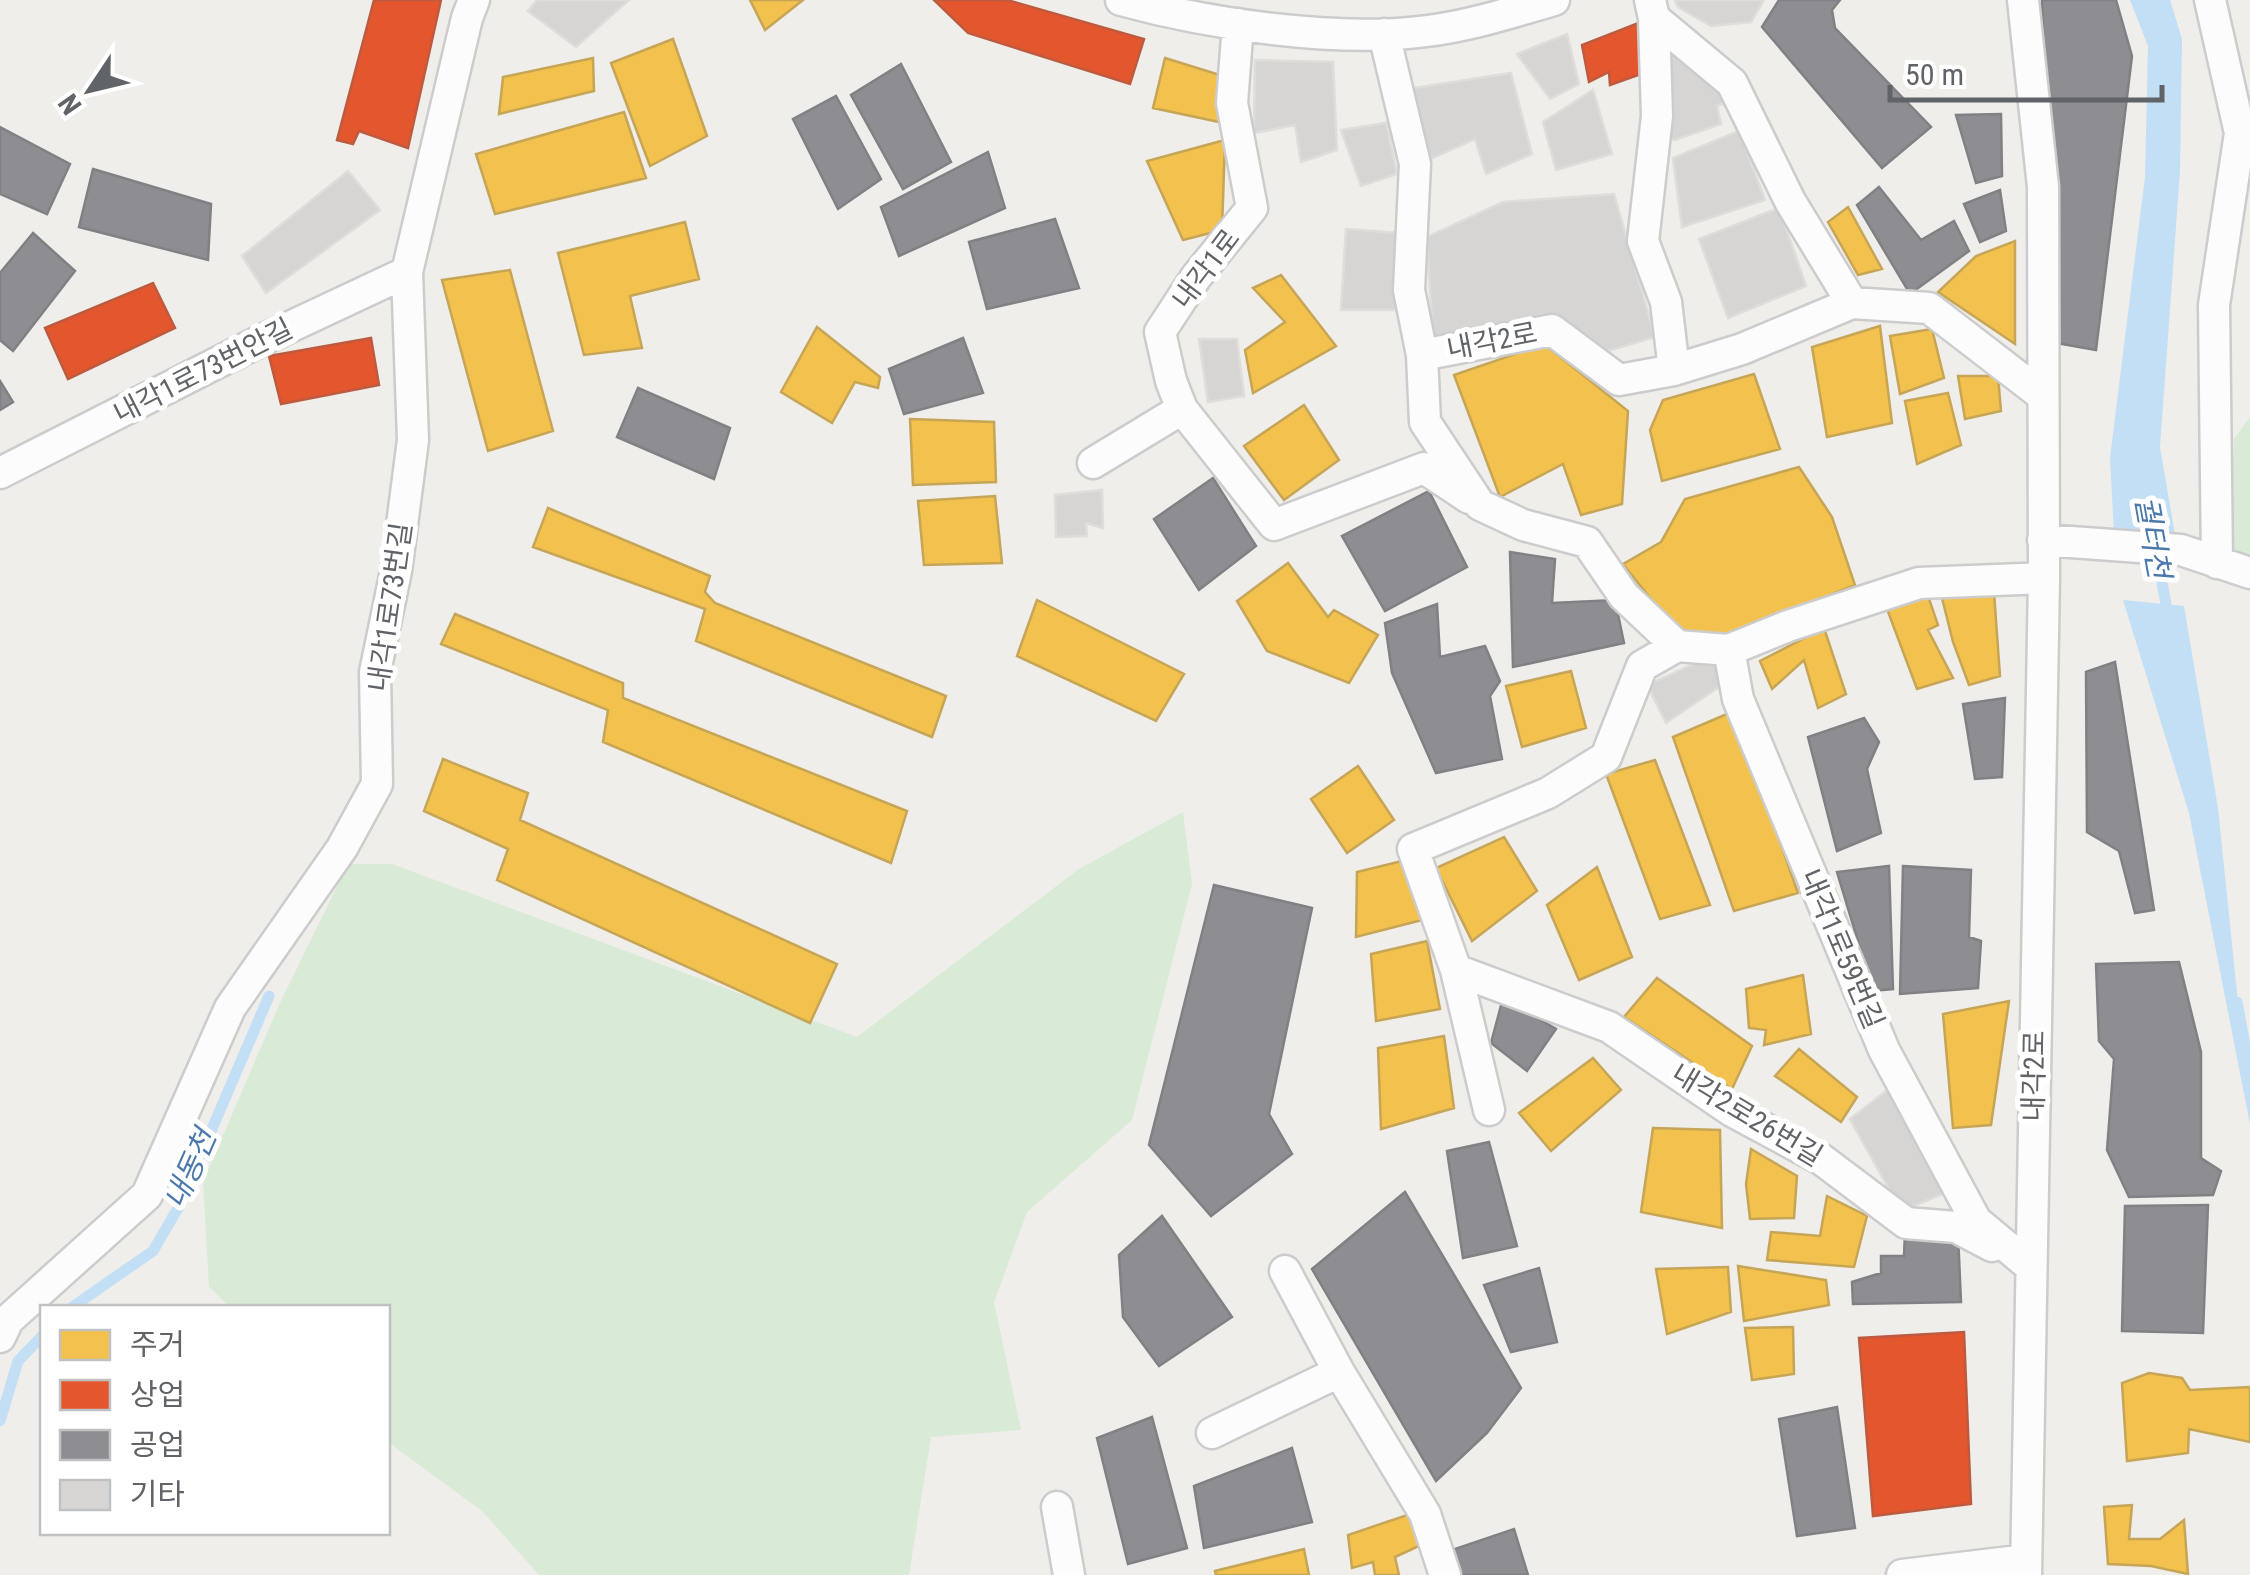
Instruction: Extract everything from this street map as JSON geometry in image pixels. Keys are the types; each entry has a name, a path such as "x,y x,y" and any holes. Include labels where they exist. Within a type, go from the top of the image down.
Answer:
{"street":[{"name":"내각1로73번길","path":"0,1337 8,1320 147,1195 230,1008 342,848 378,784 375,672 396,570 413,440 407,272 474,0"},
{"path":"1121,0 1182,17 1384,34 1426,32 1554,0"},
{"name":"내각2로","path":"2023,0 2043,187 2044,540 2026,1568"},
{"path":"2210,0 2240,133 2214,304 2217,562"},
{"path":"1652,9 1732,83 1790,201 1852,303"},
{"path":"1652,9 1657,116 1643,241 1666,302 1674,370"},
{"name":"내각1로","path":"1182,409 1160,332 1196,277 1252,208 1232,103 1238,24"},
{"path":"1384,34 1415,164 1409,290 1422,355 1426,422 1480,505"},
{"name":"내각1로73번안길","path":"0,473 260,341 407,272"},
{"name":"내각2로","path":"1422,355 1552,330 1618,380 1674,370 1742,349 1852,303 1929,308 2042,395"},
{"path":"1093,463 1182,409 1274,525 1424,468 1480,505 1523,525 1587,542 1624,596 1677,646"},
{"path":"2044,540 2181,550 2250,573"},
{"path":"1489,1110 1456,970 1413,850 1548,793 1606,757 1642,666 1677,646 1729,650 1918,583 2044,578"},
{"name":"내각1로59번길","path":"1729,650 1738,698 1884,1050 1976,1222 2030,1266"},
{"name":"내각2로26번길","path":"1456,970 1609,1028 1732,1111 1821,1159 1906,1223 1956,1226 2030,1266"},
{"path":"1286,1270 1339,1372 1425,1514 1445,1575"},
{"path":"1212,1433 1339,1372"},
{"path":"1057,1507 1068,1575"},
{"path":"1902,1575 2026,1568"}],"green space":[{"path":"2250,417 2250,562 2229,557 2234,439"},
{"path":"1183,812 1192,884 1132,1120 1027,1212 994,1302 1021,1430 931,1437 909,1575 539,1575 482,1511 390,1443 390,1305 228,1305 209,1287 203,1182 279,1005 348,864 392,864 857,1037 1079,869"}],"water":[{"path":"2130,0 2170,0 2182,39 2180,171 2160,447 2179,558 2115,553 2110,458 2145,177 2148,46"},
{"path":"2123,600 2184,606 2218,808 2239,1012 2250,1072 2250,1124 2189,813"}],"building: 주거":[{"path":"750,0 803,0 765,30"},
{"path":"673,39 707,136 650,166 611,63"},
{"path":"593,58 594,91 499,114 503,77"},
{"path":"1165,58 1233,79 1219,122 1153,108"},
{"path":"624,112 646,178 495,214 476,154"},
{"path":"1225,140 1222,230 1183,240 1147,161"},
{"path":"1848,207 1882,269 1858,275 1828,222"},
{"path":"685,222 699,279 630,296 642,348 584,355 558,253"},
{"path":"2015,241 2015,344 1938,292 1976,256"},
{"path":"510,270 553,431 488,451 442,280"},
{"path":"1281,275 1336,346 1253,393 1245,350 1285,322 1253,288"},
{"path":"1880,326 1892,423 1827,437 1812,347"},
{"path":"817,327 880,377 878,388 855,382 832,423 781,392"},
{"path":"1932,329 1944,378 1900,394 1890,336"},
{"path":"1544,344 1628,411 1622,504 1581,515 1563,464 1500,497 1454,375"},
{"path":"1754,374 1780,449 1662,481 1650,430 1663,400"},
{"path":"1958,376 1998,376 2001,411 1965,419"},
{"path":"1948,393 1961,445 1917,464 1905,401"},
{"path":"1304,405 1339,460 1284,500 1244,446"},
{"path":"910,419 994,422 996,482 913,485"},
{"path":"1799,467 1832,517 1855,585 1723,638 1674,628 1623,564 1661,542 1685,499"},
{"path":"995,496 1002,563 924,565 918,501"},
{"path":"548,508 710,576 705,592 715,603 946,696 932,737 696,641 705,609 533,547"},
{"path":"1288,563 1328,617 1334,610 1378,635 1349,683 1267,651 1237,601"},
{"path":"1940,590 1994,592 2000,676 1969,685"},
{"path":"1927,593 1938,625 1928,630 1953,678 1917,689 1887,609"},
{"path":"1037,600 1184,674 1156,721 1017,656"},
{"path":"455,614 623,683 623,698 907,811 891,863 603,742 608,710 441,644"},
{"path":"1824,628 1846,694 1818,708 1804,660 1772,689 1760,661"},
{"path":"1571,671 1586,728 1522,747 1506,686"},
{"path":"1734,711 1798,893 1734,911 1673,737"},
{"path":"443,759 528,793 520,820 837,964 810,1023 497,880 508,849 424,811"},
{"path":"1655,760 1710,905 1660,919 1606,774"},
{"path":"1358,766 1394,820 1347,853 1311,799"},
{"path":"1504,837 1537,891 1472,941 1436,868"},
{"path":"1410,859 1422,920 1356,937 1357,872"},
{"path":"1597,867 1632,957 1579,980 1547,905"},
{"path":"1427,941 1440,1009 1376,1021 1371,954"},
{"path":"1803,975 1811,1034 1764,1045 1766,1030 1749,1028 1746,989"},
{"path":"1657,978 1752,1046 1732,1089 1624,1017"},
{"path":"2009,1001 1991,1125 1953,1128 1943,1014"},
{"path":"1444,1036 1454,1108 1381,1129 1378,1048"},
{"path":"1799,1049 1857,1097 1841,1122 1775,1076"},
{"path":"1593,1058 1621,1090 1551,1151 1519,1113"},
{"path":"1653,1128 1720,1130 1722,1228 1641,1212"},
{"path":"1751,1149 1797,1176 1794,1218 1750,1219 1746,1184"},
{"path":"1827,1196 1867,1216 1854,1267 1767,1260 1771,1232 1820,1236"},
{"path":"1738,1266 1826,1280 1829,1305 1744,1321"},
{"path":"1728,1267 1731,1312 1667,1334 1656,1269"},
{"path":"1793,1327 1794,1374 1752,1380 1745,1328"},
{"path":"2149,1373 2182,1378 2190,1390 2250,1387 2250,1442 2189,1429 2188,1453 2127,1461 2122,1383"},
{"path":"2132,1505 2129,1539 2160,1539 2184,1520 2188,1574 2151,1566 2108,1564 2104,1507"},
{"path":"1413,1513 1421,1545 1395,1557 1399,1575 1375,1575 1373,1562 1352,1568 1348,1535"},
{"path":"1304,1549 1309,1575 1216,1575 1215,1571"}],"building: 상업":[{"path":"374,0 441,0 408,148 359,131 353,144 337,140"},
{"path":"934,0 1007,0 1144,39 1130,84 968,33"},
{"path":"1641,22 1647,72 1610,85 1609,72 1589,82 1582,45"},
{"path":"153,283 175,328 68,379 45,328"},
{"path":"371,338 379,385 281,404 269,356"},
{"path":"1964,1332 1971,1504 1873,1516 1859,1338"}],"building: 공업":[{"path":"1779,0 1840,0 1832,10 1835,28 1931,127 1882,168 1762,27"},
{"path":"2042,0 2116,0 2132,56 2096,350 2056,343"},
{"path":"901,64 951,162 903,189 851,95"},
{"path":"836,96 881,179 838,209 793,119"},
{"path":"2001,114 2002,176 1976,183 1956,115"},
{"path":"0,127 70,164 47,214 0,194"},
{"path":"988,152 1005,208 899,256 881,207"},
{"path":"93,169 211,204 208,260 79,227"},
{"path":"1879,187 1921,240 1954,221 1969,251 1910,294 1857,205"},
{"path":"2000,190 2006,231 1980,242 1964,204"},
{"path":"1055,219 1079,288 987,309 969,242"},
{"path":"33,233 75,271 13,351 0,340 0,273"},
{"path":"963,338 983,393 904,414 889,369"},
{"path":"0,381 13,402 0,410"},
{"path":"638,388 730,428 714,479 617,437"},
{"path":"1213,478 1256,546 1199,590 1154,519"},
{"path":"1429,491 1467,567 1385,611 1342,536"},
{"path":"1510,552 1555,559 1552,603 1615,600 1624,643 1513,667"},
{"path":"1437,604 1440,657 1485,646 1500,681 1490,696 1502,759 1436,773 1392,673 1385,623"},
{"path":"2115,662 2154,910 2135,913 2119,851 2087,832 2086,672"},
{"path":"2005,698 2002,777 1975,779 1963,704"},
{"path":"1864,718 1879,742 1867,769 1881,833 1837,851 1808,737"},
{"path":"1889,866 1893,989 1873,991 1837,872"},
{"path":"1903,866 1971,870 1969,937 1981,941 1978,988 1900,994"},
{"path":"1214,885 1312,908 1269,1114 1292,1154 1211,1216 1149,1145"},
{"path":"2179,962 2201,1052 2201,1158 2221,1171 2213,1195 2129,1197 2107,1150 2114,1059 2099,1041 2096,964"},
{"path":"1503,998 1556,1029 1527,1071 1491,1043"},
{"path":"1489,1142 1517,1246 1463,1258 1447,1151"},
{"path":"1405,1192 1521,1388 1487,1433 1436,1481 1312,1269"},
{"path":"2208,1205 2203,1333 2122,1331 2125,1206"},
{"path":"1162,1216 1232,1317 1159,1366 1123,1317 1119,1255"},
{"path":"1905,1233 1958,1234 1961,1302 1853,1304 1852,1282 1881,1273 1881,1256 1904,1256"},
{"path":"1539,1268 1557,1342 1511,1352 1484,1285"},
{"path":"1837,1407 1855,1528 1797,1536 1779,1419"},
{"path":"1152,1417 1187,1548 1128,1564 1097,1438"},
{"path":"1292,1448 1312,1522 1204,1548 1194,1486"},
{"path":"1514,1529 1528,1575 1461,1575 1452,1550"}],"building: 기타":[{"path":"537,0 629,0 576,47 528,11"},
{"path":"1675,0 1764,0 1751,22 1711,26 1678,7"},
{"path":"1567,34 1579,84 1550,99 1517,54"},
{"path":"1683,51 1733,99 1717,106 1721,124 1675,140 1665,138 1664,62"},
{"path":"1255,60 1333,62 1337,150 1301,162 1295,125 1254,133"},
{"path":"1511,73 1532,154 1486,174 1475,139 1426,161 1408,89"},
{"path":"1593,90 1612,154 1556,170 1543,122"},
{"path":"1386,123 1397,174 1361,186 1341,130"},
{"path":"1739,131 1765,200 1682,227 1673,158"},
{"path":"348,171 380,210 266,293 242,256"},
{"path":"1614,194 1655,337 1608,351 1542,314 1433,341 1427,237 1503,202"},
{"path":"1779,208 1806,286 1728,318 1699,239"},
{"path":"1346,229 1399,233 1398,310 1341,310"},
{"path":"1199,339 1237,339 1244,396 1208,402"},
{"path":"1102,490 1103,528 1086,523 1087,536 1056,537 1055,495"},
{"path":"1711,656 1726,682 1666,723 1647,685"},
{"path":"1895,1084 1950,1191 1901,1211 1850,1119"}],"waterway":[{"name":"궐터천","path":"2156,550 2168,615"},
{"name":"내동천","path":"75,1305 153,1251 178,1208 269,996"},
{"name":"궐터천","path":"2237,1002 2250,1072"},
{"name":"내동천","path":"0,1421 18,1361 40,1338"}]}
